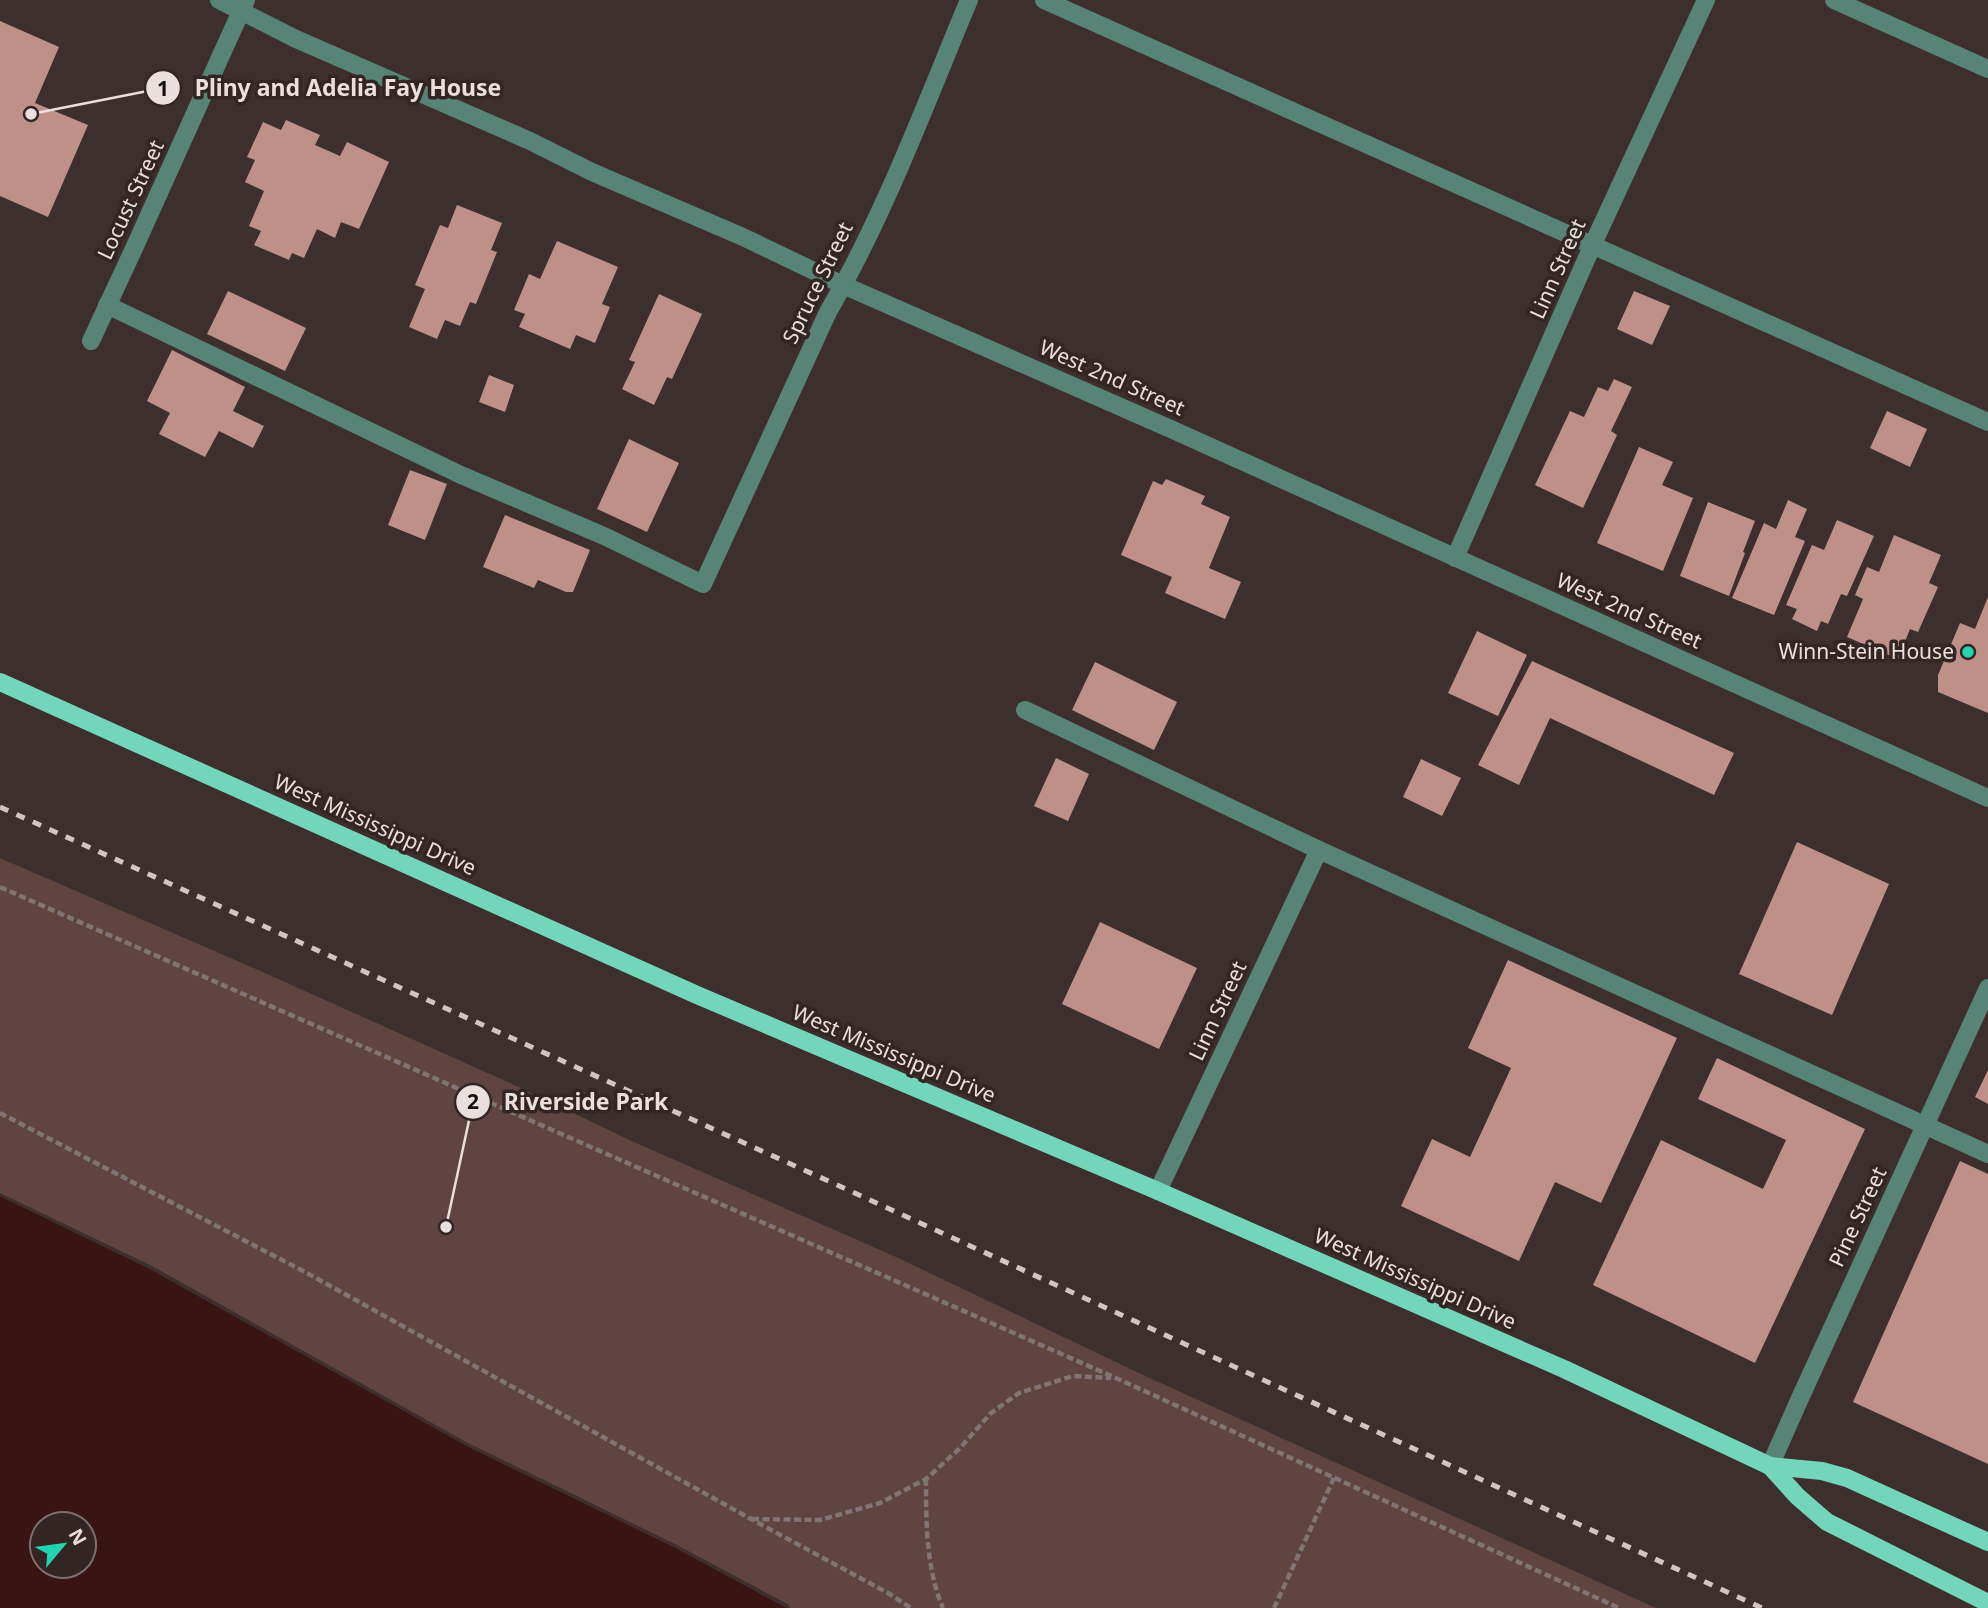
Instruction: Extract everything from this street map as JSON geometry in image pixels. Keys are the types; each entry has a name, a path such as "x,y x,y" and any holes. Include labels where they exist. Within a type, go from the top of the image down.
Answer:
{"main road":[{"name":"West Mississippi Drive","path":"0,682 697,995 1158,1191 1564,1369 1770,1466"},
{"path":"1770,1466 1822,1471 1847,1478 1988,1542"},
{"path":"1770,1466 1797,1496 1827,1522 1988,1603"}],"street":[{"name":"West 2nd Street","path":"219,0 244,6 296,39 530,141 592,172 743,237 843,285 1173,430 1988,798"},
{"name":"Spruce Street","path":"107,305 449,470 604,536 703,584 822,324 897,170 969,0"},
{"path":"1044,0 1988,422"},
{"name":"Linn Street","path":"1455,558 1593,244 1706,0"},
{"path":"1834,0 1988,69"},
{"name":"Locust Street","path":"91,341 244,6"},
{"path":"1025,710 1319,850 1988,1154"},
{"name":"Linn Street","path":"1158,1191 1319,850"},
{"name":"Pine Street","path":"1770,1466 1988,988"}],"path":[{"path":"0,887 1116,1378 1619,1608"},
{"path":"0,1113 304,1272 911,1608"},
{"path":"751,1519 820,1520 880,1503 926,1479 959,1449 991,1413 1018,1394 1073,1376 1116,1378"},
{"path":"1274,1608 1334,1478"},
{"path":"926,1479 926,1533 938,1596 943,1608"}],"shaded area":[{"path":"0,858 256,969 636,1143 894,1256 1143,1375 1656,1608 787,1608 465,1445 150,1269 0,1196"},
{"path":"0,1196 150,1269 465,1445 674,1547 787,1608 0,1608"}],"pier":[{"path":"0,1193 152,1266 466,1442 675,1544 789,1605 790,1608 674,1547 465,1445 150,1269 0,1196"}],"building":[{"path":"0,21 59,47 35,103 88,125 48,217 0,196"},
{"path":"286,120 320,135 315,145 340,156 347,142 389,162 359,229 341,222 335,238 317,229 304,258 292,253 289,260 254,245 261,231 249,226 264,191 245,182 255,160 247,157 263,122 281,130"},
{"path":"457,205 502,223 491,250 497,252 476,304 470,302 460,326 445,320 437,339 409,327 425,289 415,285 440,225 448,228"},
{"path":"557,241 618,267 602,304 610,307 595,343 576,335 570,349 519,327 525,314 514,310 529,274 540,279"},
{"path":"228,291 306,328 285,371 207,334"},
{"path":"1634,291 1670,306 1652,345 1617,329"},
{"path":"659,294 702,314 672,379 667,377 654,405 622,389 635,362 629,360"},
{"path":"172,350 245,387 233,411 264,426 253,448 219,431 205,457 159,434 170,413 147,401"},
{"path":"489,375 514,385 505,412 479,402"},
{"path":"1614,379 1632,387 1611,431 1617,435 1583,508 1535,485 1570,411 1584,417 1598,387 1608,391"},
{"path":"1887,411 1927,429 1910,467 1870,448"},
{"path":"629,439 679,463 647,532 597,509"},
{"path":"1639,447 1673,462 1662,485 1693,498 1663,571 1597,543"},
{"path":"410,470 447,484 425,540 388,525"},
{"path":"1166,479 1205,496 1201,504 1230,517 1209,568 1241,582 1225,619 1165,593 1172,577 1121,555 1153,481 1162,485"},
{"path":"1788,500 1807,509 1795,537 1805,541 1774,615 1732,598 1764,523 1776,529"},
{"path":"1708,502 1755,521 1729,596 1680,576"},
{"path":"505,515 590,550 573,592 566,592 538,580 534,588 483,567"},
{"path":"1837,520 1874,536 1847,596 1841,594 1828,624 1821,621 1817,631 1792,619 1797,609 1786,605 1812,545 1824,550"},
{"path":"1894,535 1941,555 1929,583 1938,587 1918,632 1910,629 1898,659 1847,637 1863,599 1855,595 1867,567 1879,572"},
{"name":"Winn-Stein House","path":"1988,597 1988,713 1938,692 1938,675 1960,623 1975,629"},
{"path":"1477,631 1527,655 1498,716 1448,693"},
{"path":"1532,661 1734,753 1714,795 1550,718 1519,785 1478,765"},
{"path":"1095,662 1177,702 1154,750 1072,710"},
{"path":"1056,758 1089,774 1068,821 1034,806"},
{"path":"1421,759 1461,778 1442,816 1403,797"},
{"path":"1797,842 1889,884 1832,1015 1739,974"},
{"path":"1100,922 1197,968 1159,1049 1062,1004"},
{"path":"1508,960 1677,1038 1601,1203 1555,1182 1519,1261 1401,1206 1432,1139 1470,1157 1511,1068 1468,1048"},
{"path":"1717,1058 1865,1129 1755,1363 1593,1285 1661,1140 1763,1189 1786,1140 1698,1099"},
{"path":"1988,1070 1988,1104 1975,1097"},
{"path":"1960,1161 1988,1174 1988,1464 1853,1402"}],"railway":[{"path":"0,807 835,1184 1762,1608"}],"place":[{"name":"Pliny and Adelia Fay House","path":"31,114"},
{"name":"Winn-Stein House","path":"1968,652"},
{"name":"Riverside Park","path":"446,1227"}]}
